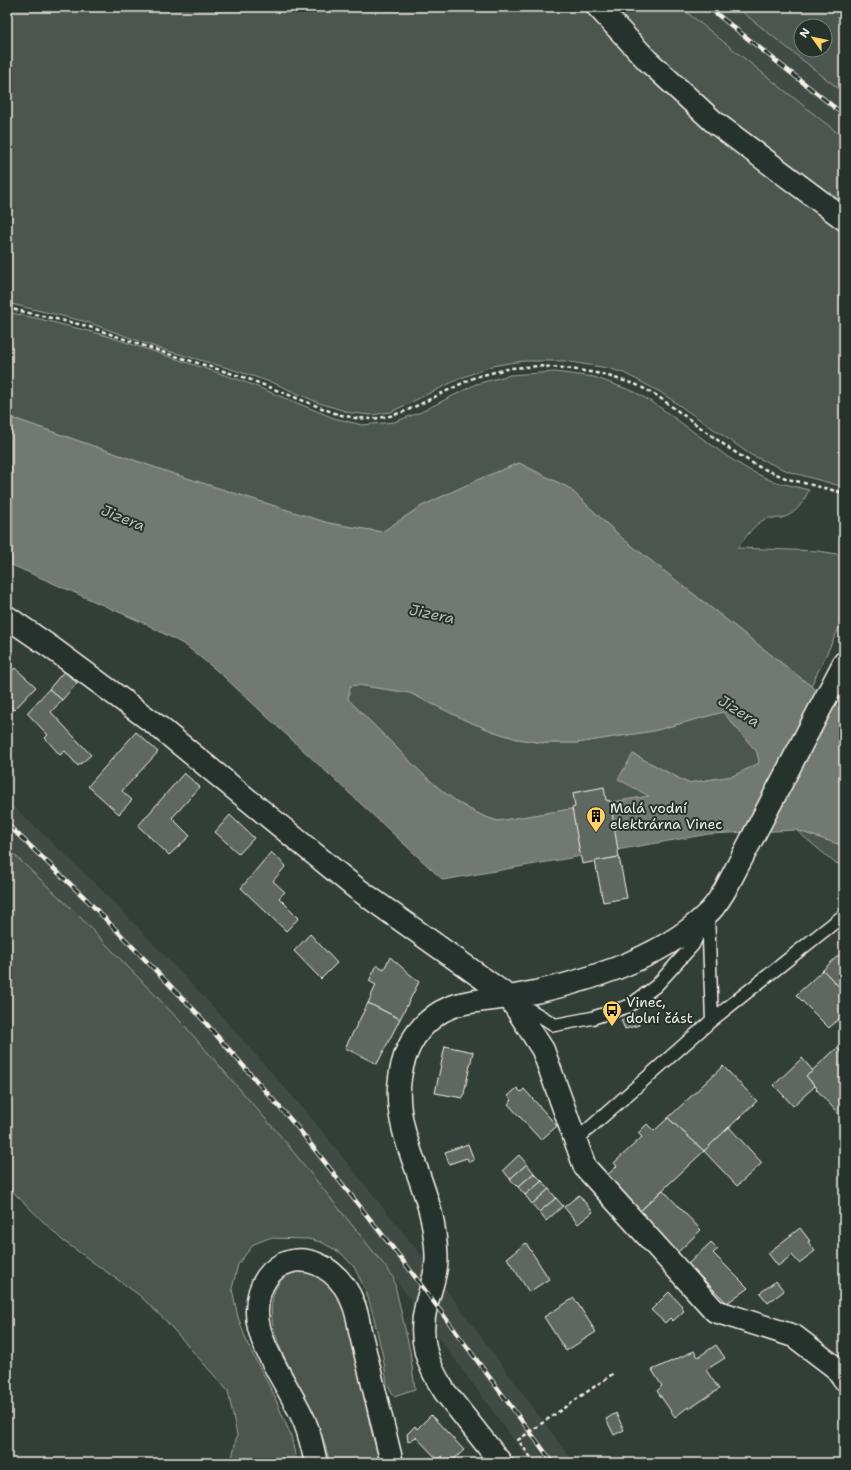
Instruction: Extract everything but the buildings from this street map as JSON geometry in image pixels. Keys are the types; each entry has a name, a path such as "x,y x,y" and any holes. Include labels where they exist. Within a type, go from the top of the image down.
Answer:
{"street":[{"path":"598,7 647,60 713,121 844,219"},
{"path":"7,617 52,648 159,727 356,888 509,997 543,1050 585,1167 715,1310 794,1336 836,1368 844,1379"},
{"path":"501,1463 445,1392 437,1380 426,1355 423,1333 424,1316 436,1267 436,1241 426,1199 409,1150 400,1107 398,1088 402,1062 407,1050 413,1038 436,1014 468,1002 509,997 589,978 627,964 660,949 681,935 708,913 725,890 844,663"},
{"path":"316,1463 311,1440 302,1415 262,1339 257,1319 258,1300 264,1280 271,1271 289,1261 309,1261 321,1266 332,1273 344,1285 352,1299 357,1314 392,1463"}],"lane":[{"path":"509,997 555,1025 592,1018 629,1006 656,986 693,946 708,913"},
{"path":"708,913 712,1020"},
{"path":"575,1141 712,1020 844,915"}],"path":[{"path":"7,308 86,326 159,351 246,378 337,414 355,418 372,419 401,413 475,377 511,368 538,366 565,368 602,374 637,385 656,395 730,449 757,466 788,479 844,493"},
{"path":"535,1463 518,1440 614,1372"}],"shaded area":[{"path":"7,7 680,7 844,138 844,487 790,472 751,455 660,392 624,373 607,368 564,361 525,361 509,363 492,366 461,378 391,412 372,415 351,413 319,403 276,384 231,369 158,348 87,322 7,303"},
{"path":"680,7 736,7 793,52 793,58 800,58 844,93 844,138"},
{"path":"736,7 844,7 844,93 800,58 833,58 833,18 793,18 793,52"},
{"path":"7,312 104,335 240,380 334,418 362,425 394,422 421,412 476,384 510,375 555,372 594,377 635,392 658,406 728,457 749,470 772,481 809,490 795,511 786,516 779,518 768,518 762,521 737,548 818,551 844,555 844,624 839,628 811,686 622,538 569,488 519,463 477,480 420,507 382,532 328,523 171,473 7,416"},
{"path":"358,685 410,693 465,720 492,731 517,739 544,743 576,743 653,731 723,712 757,752 760,763 733,776 688,783 633,754 650,796 498,821 482,815 453,799 427,778 348,699 350,686"},
{"path":"7,800 99,887 208,1001 310,1116 421,1255 574,1463 531,1463 393,1276 283,1139 33,872 7,848"},
{"path":"796,830 844,846 844,865 835,863"},
{"path":"7,848 75,912 183,1024 283,1139 393,1276 410,1351 415,1389 394,1396 387,1383 383,1357 366,1291 354,1267 341,1253 321,1242 308,1239 269,1238 254,1244 238,1264 232,1289 238,1317 248,1345 273,1393 291,1436 297,1463 231,1463 237,1435 228,1391 166,1321 139,1295 62,1240 7,1186"},
{"path":"304,1271 320,1277 337,1291 345,1308 371,1430 380,1463 330,1463 322,1435 314,1415 289,1367 276,1337 272,1322 271,1307 274,1293 278,1285 286,1276"}],"water":[{"name":"Jizera","path":"7,416 171,473 328,523 382,532 420,507 477,480 519,463 569,488 622,538 844,712 844,846 796,830 709,834 443,880 221,674 185,645 146,624 7,563","holes":["358,685 410,693 465,720 492,731 517,739 544,743 576,743 653,731 723,712 757,752 759,763 733,776 688,783 633,754 618,779 649,796 498,821 468,808 440,789 427,778 348,699 350,686"]}],"railway":[{"path":"708,7 844,115"},
{"path":"7,824 87,900 196,1012 297,1127 407,1266 553,1463"}],"place":[{"name":"Malá vodní elektrárna Vinec","path":"596,833"},
{"name":"Vinec, dolní část","path":"612,1027"}]}
